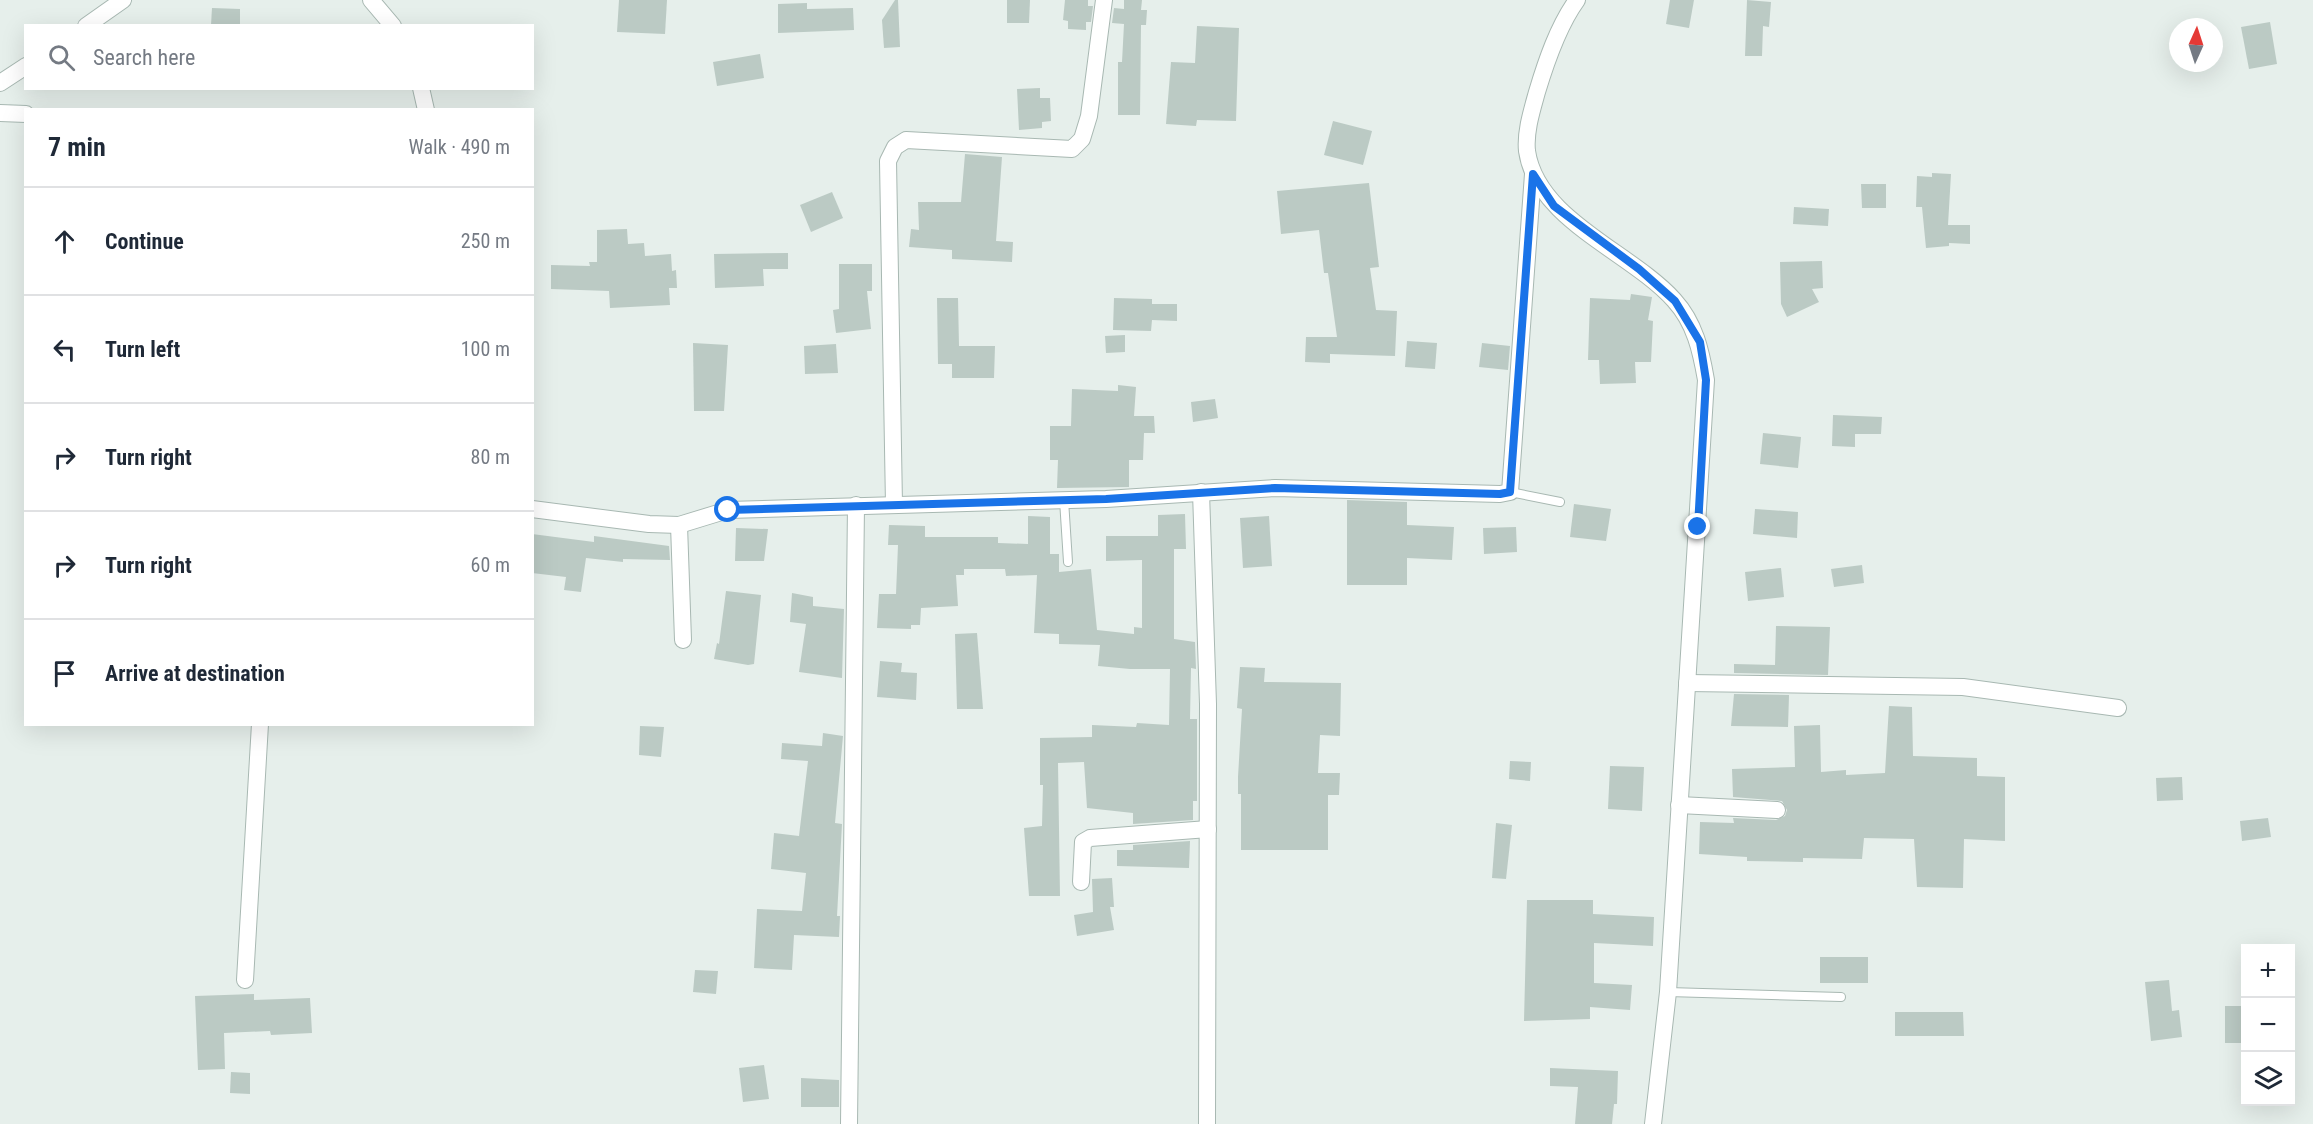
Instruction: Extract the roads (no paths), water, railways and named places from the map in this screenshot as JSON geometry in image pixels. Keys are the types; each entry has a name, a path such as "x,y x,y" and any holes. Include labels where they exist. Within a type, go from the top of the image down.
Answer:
{"street":[{"path":"89,24 123,0"},
{"path":"371,0 391,24"},
{"path":"894,505 888,161 895,147 906,140 1072,149 1082,139 1089,117 1104,0"},
{"path":"534,509 649,524 679,525 728,510 1065,500 1275,488 1500,494 1510,492 1533,174 1527,149 1530,117 1543,71 1577,0"},
{"path":"0,83 24,67"},
{"path":"422,90 426,108"},
{"path":"0,113 24,114"},
{"path":"1533,174 1554,206 1639,269 1675,301 1700,342 1706,380 1668,992 1653,1124"},
{"path":"1201,492 1208,704 1207,1124"},
{"path":"849,1124 856,505"},
{"path":"679,525 683,640"},
{"path":"1687,683 1963,687 2118,708"},
{"path":"245,980 260,726"},
{"path":"1680,805 1777,810"},
{"path":"1080,882 1083,842 1090,838 1208,829"}],"lane":[{"path":"1510,492 1560,502"},
{"path":"1065,500 1068,562"},
{"path":"1668,992 1841,998"}]}
